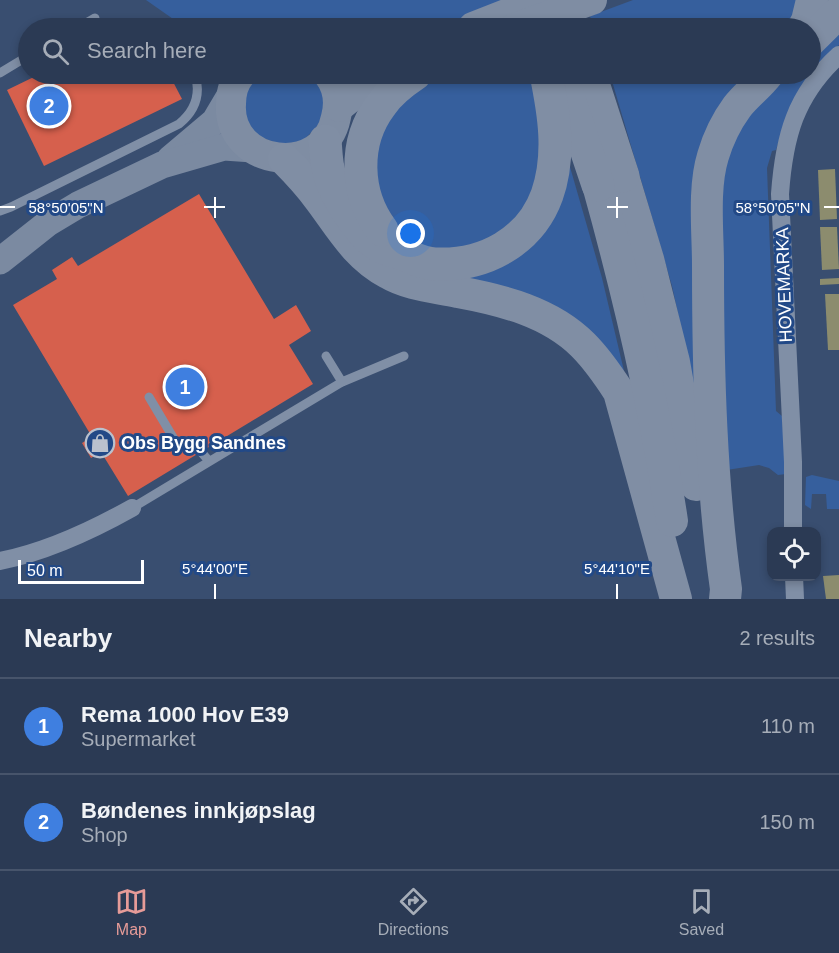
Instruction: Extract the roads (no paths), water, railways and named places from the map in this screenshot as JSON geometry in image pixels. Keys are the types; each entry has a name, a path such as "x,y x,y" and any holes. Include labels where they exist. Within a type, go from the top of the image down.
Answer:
{"highway":[{"path":"524,0 530,18"},
{"path":"531,0 539,18"},
{"path":"564,0 570,18"},
{"path":"808,18 812,0"},
{"path":"821,29 839,12"},
{"path":"400,253 367,206 361,177 361,161 370,123 381,104 404,84"},
{"path":"325,141 327,168 331,179 364,234 379,246 419,261 434,264 465,262 487,257 504,249 528,229 548,193 555,157 555,124 548,84"},
{"path":"566,84 648,259 674,362 714,599"},
{"path":"592,84 610,181 621,266 648,379 660,443 683,599"},
{"path":"725,599 726,590 716,523 712,467 708,187 712,158 722,132 738,106 762,84"},
{"path":"284,159 306,182 357,251 389,274 404,280 487,297 527,310 558,325 582,344 604,369 619,392 675,599"}],"main road":[{"path":"497,18 543,0"},
{"path":"542,18 592,0"},
{"path":"236,84 230,110 241,137 253,149 267,156 284,159 299,157 313,151 325,141 335,125 339,107 337,92 333,84"},
{"path":"162,165 215,121 236,84"},
{"path":"339,107 361,88 370,84"},
{"path":"0,261 25,239 58,217 162,165 224,147 253,149"}],"street":[{"name":"HOVEMARKA","path":"821,73 839,55"},
{"name":"HOVEMARKA","path":"793,527 793,462 780,194 782,162 793,119 813,84"},
{"path":"0,561 65,541 132,508"},
{"path":"794,581 795,599"}],"lane":[{"path":"0,73 18,62"},
{"path":"0,211 179,124 193,110 197,99 197,84"},
{"path":"326,356 342,382"},
{"path":"132,508 342,382 404,356"},
{"path":"149,397 177,444 195,446 209,461"}],"place":[{"name":"Bøndenes innkjøpslag","path":"49,106"},
{"name":"Rema 1000 Hov E39","path":"185,387"},
{"name":"Obs Bygg Sandnes","path":"100,443"}]}
